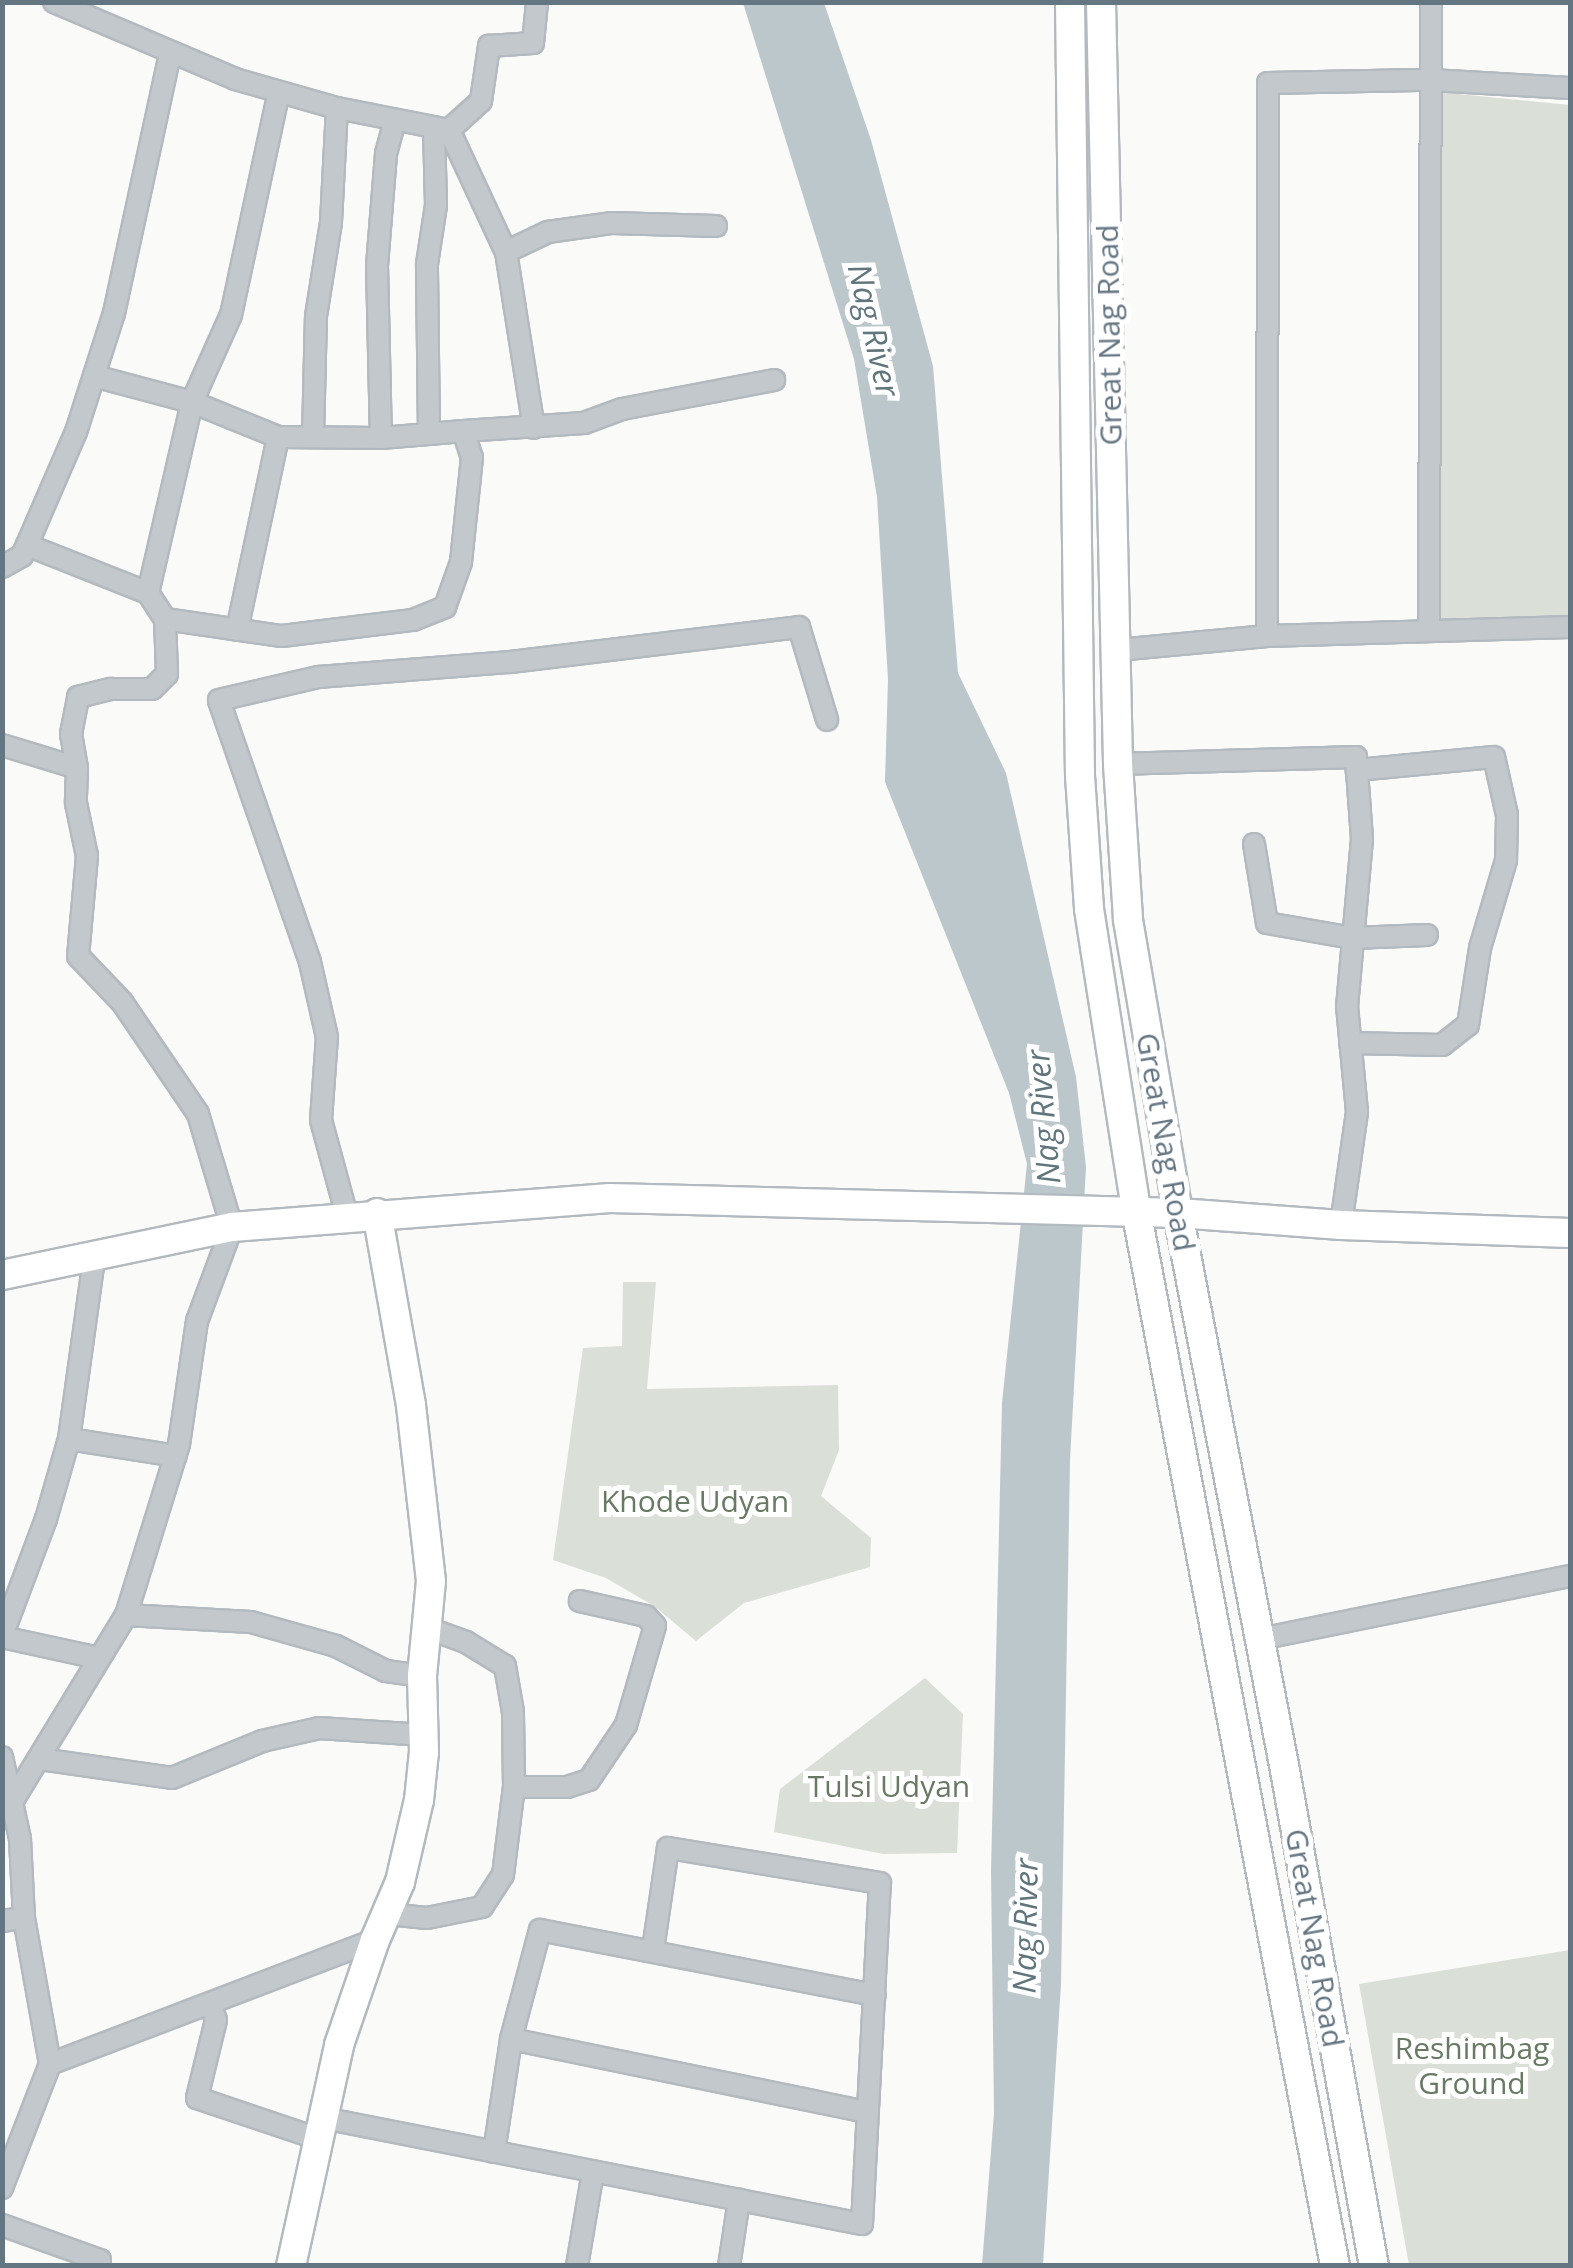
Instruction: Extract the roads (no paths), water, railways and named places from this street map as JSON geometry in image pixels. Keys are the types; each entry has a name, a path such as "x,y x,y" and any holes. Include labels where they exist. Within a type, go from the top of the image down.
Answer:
{"main road":[{"name":"Great Nag Road","path":"1070,2 1080,776 1089,909 1123,1214 1335,2266"},
{"name":"Great Nag Road","path":"1101,2 1118,764 1128,920 1178,1213 1374,2266"},
{"path":"2,1275 94,1259 232,1226 610,1198 1178,1213 1342,1226 1570,1233"},
{"path":"291,2266 339,2045 374,1940 400,1882 419,1800 424,1735 422,1676 432,1581 411,1405 377,1213"}],"street":[{"path":"54,2 170,53 279,92 441,129 481,101 489,46 533,42 537,2"},
{"path":"1428,631 1432,2"},
{"path":"2,568 22,556 76,432 114,313 170,53"},
{"path":"1268,636 1268,83 1431,80 1570,88"},
{"path":"148,593 192,402 231,315 279,92"},
{"path":"313,437 316,316 332,222 337,108"},
{"path":"381,438 376,265 386,154 394,120"},
{"path":"441,129 506,252 534,428"},
{"path":"429,434 427,264 441,129"},
{"path":"506,252 548,232 612,224 716,226"},
{"path":"94,376 192,402 278,437 381,438 584,423 622,409 774,380"},
{"path":"165,620 282,636 413,620 445,607 461,562 472,458 464,431"},
{"path":"238,630 278,437"},
{"path":"12,1802 126,1615 176,1456 197,1321 232,1226 198,1114 122,1002 78,956 87,856 76,803 77,768 71,734 78,697 111,688 152,689 167,674 165,620 148,593 27,545"},
{"path":"1117,650 1268,636 1570,627"},
{"path":"347,1216 321,1120 327,1037 310,962 219,700 320,677 510,662 800,628 828,720"},
{"path":"2,745 77,768"},
{"path":"1118,764 1356,758 1362,839 1347,1006 1357,1112 1342,1226"},
{"path":"1350,1043 1442,1044 1468,1024 1480,948 1506,860 1507,815 1494,758 1357,770"},
{"path":"1254,844 1267,923 1352,938 1427,936"},
{"path":"94,1259 69,1438 2,1636 98,1658"},
{"path":"69,1438 176,1456"},
{"path":"1260,1638 1570,1576"},
{"path":"514,1788 567,1787 590,1780 626,1725 655,1626 646,1616 580,1601"},
{"path":"126,1615 251,1622 336,1646 386,1671 422,1676"},
{"path":"386,1914 427,1918 482,1908 503,1875 514,1788 513,1712 505,1666 466,1642 426,1628"},
{"path":"40,1759 172,1778 262,1742 319,1728 424,1735"},
{"path":"2,2188 50,2064 13,1920 20,1839 3,1764"},
{"path":"211,2005 216,2020 198,2098 321,2129 494,2152 862,2224 880,1883 668,1848 652,1950"},
{"path":"494,2152 512,2039 540,1930 875,1995"},
{"path":"50,2064 374,1940"},
{"path":"512,2039 868,2112"},
{"path":"577,2266 593,2172"},
{"path":"729,2266 739,2200"},
{"path":"2,2225 100,2260 100,2266"}],"water":[{"name":"Nag River","path":"743,3 824,3 871,140 933,366 958,673 1006,773 1076,1077 1086,1167 1070,1460 1061,1984 1043,2265 982,2265 994,2113 991,1871 1002,1403 1027,1164 1009,1093 885,782 888,679 877,497 854,359"}],"park label":[{"name":"Khode Udyan","path":"695,1501"},
{"name":"Tulsi Udyan","path":"889,1786"},
{"name":"Reshimbag Ground","path":"1472,2065"}]}
